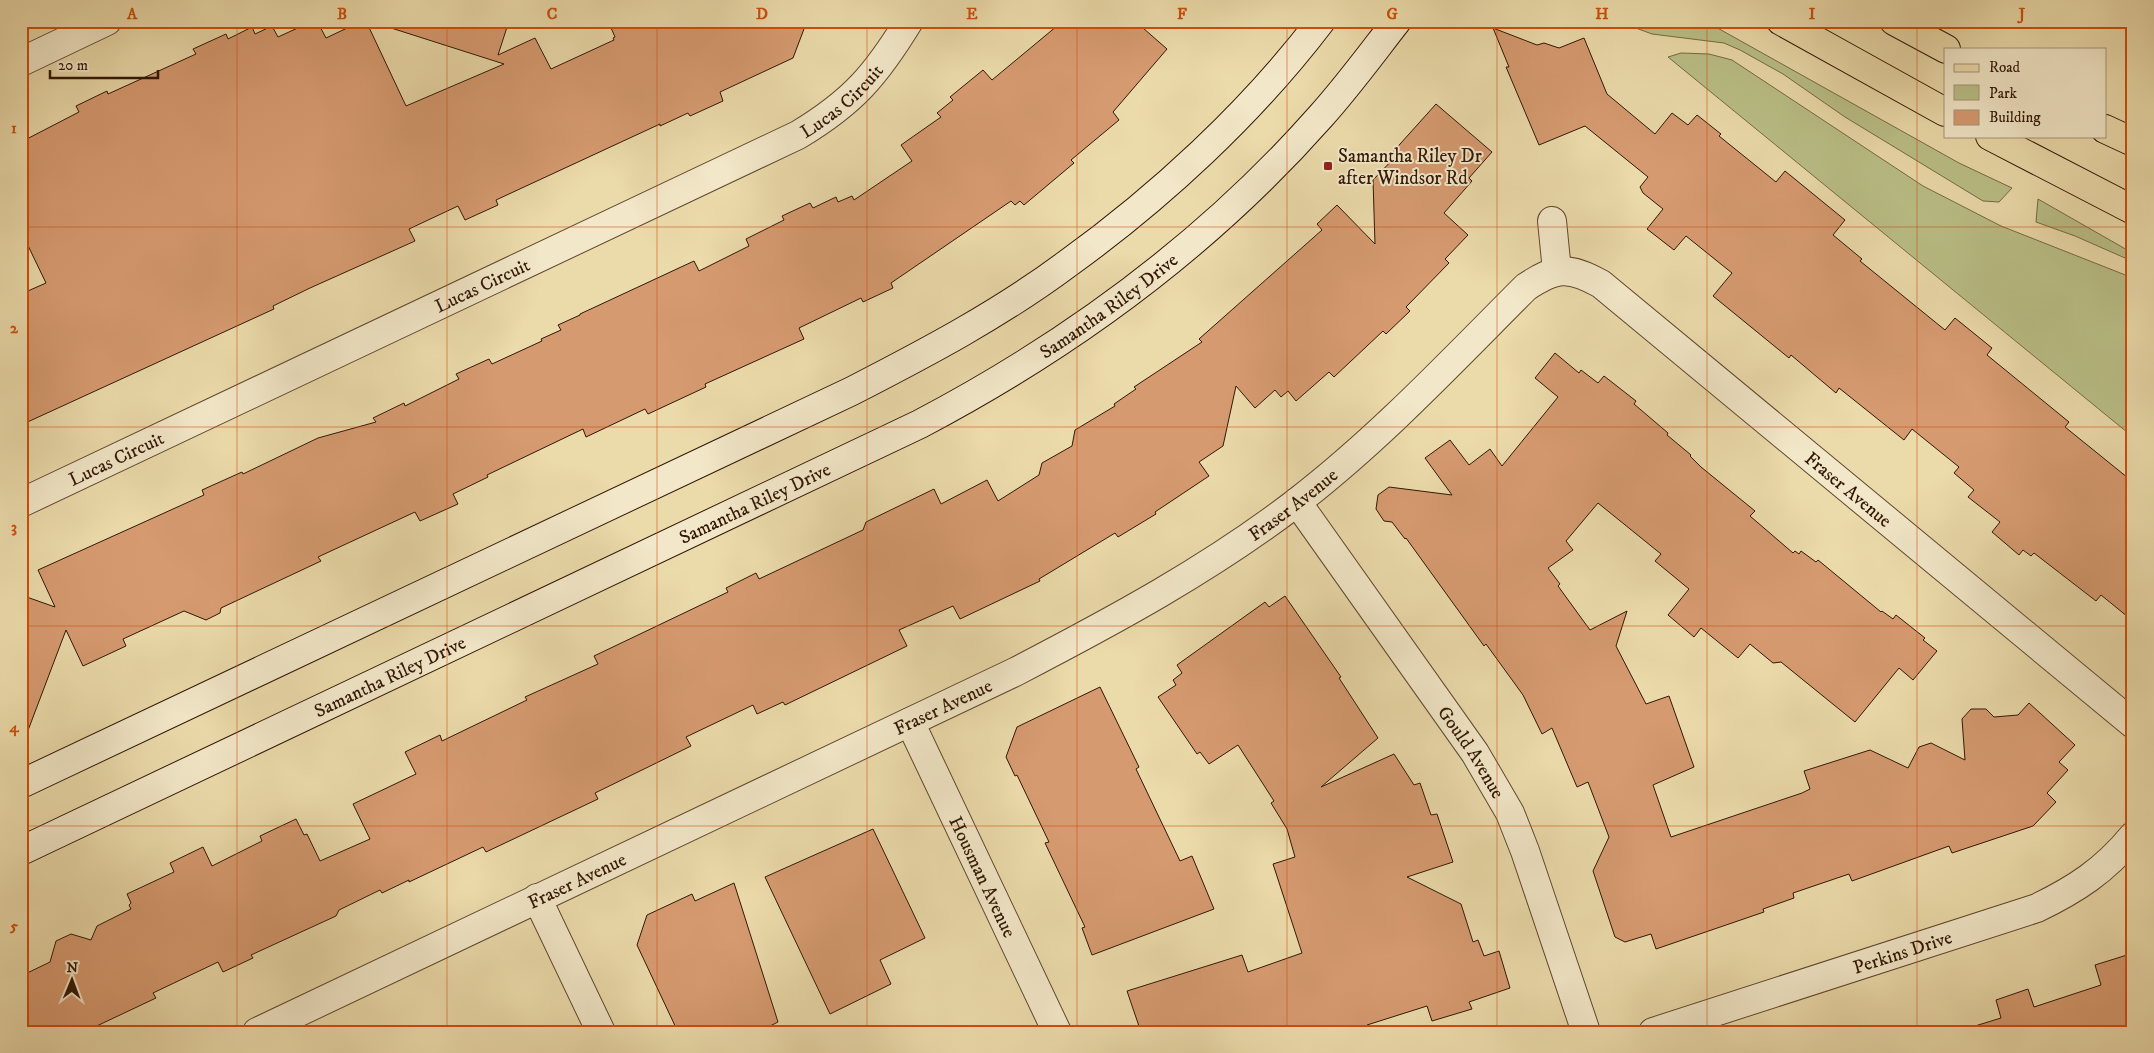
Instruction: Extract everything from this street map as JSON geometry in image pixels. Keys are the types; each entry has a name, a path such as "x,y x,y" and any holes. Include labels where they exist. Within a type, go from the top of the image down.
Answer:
{"main road":[{"path":"1781,21 1944,111"},
{"path":"1894,21 1944,48"},
{"path":"2106,129 2133,142"},
{"path":"1994,138 2133,210"}],"street":[{"path":"21,62 107,21"},
{"name":"Lucas Circuit","path":"21,503 798,135 829,116 863,87 880,67 909,21"},
{"path":"21,784 852,391 961,333 1067,265 1127,218 1178,174 1276,75 1320,21"},
{"name":"Samantha Riley Drive","path":"21,852 912,429 971,398 1023,367 1080,330 1138,286 1183,251 1230,208 1320,117 1397,21"},
{"path":"1552,221 1557,271"},
{"name":"Fraser Avenue","path":"257,1032 1015,672 1115,620 1212,561 1297,502 1395,418 1526,287 1542,276 1557,271 1580,273 1601,284 2133,724"},
{"name":"Gould Avenue","path":"1297,502 1475,753 1510,813 1525,850 1586,1032"},
{"name":"Housman Avenue","path":"910,722 1057,1032"},
{"name":"Perkins Drive","path":"1653,1032 2037,908 2085,882 2104,867 2133,836"},
{"path":"537,898 601,1032"}],"green space":[{"path":"1617,21 1705,21 1959,163 2012,188 1999,202 1983,201 1845,117 1783,74 1740,50 1724,43 1652,34"},
{"path":"1681,53 1709,54 1732,60 1923,186 2001,226 2133,278 2133,437 1668,57"},
{"path":"2038,199 2129,251 2125,258 2075,236 2036,222"}],"building":[{"path":"313,21 317,21 326,38 362,21 366,21 406,106 504,64 388,27 389,21 509,21 498,55 535,38 551,69 614,40 613,38 615,37 608,21 807,21 793,58 720,92 723,101 690,116 688,113 660,126 660,124 496,200 498,205 465,220 458,206 409,229 415,241 310,288 273,306 274,309 21,425 21,294 46,283 21,231 21,142 79,112 76,106 107,91 108,94 196,54 193,49 226,34 228,39 252,27 255,34 272,26 278,37"},
{"path":"1063,21 1135,21 1167,49 1113,112 1119,120 1071,160 1074,163 1024,205 1020,201 1015,205 1011,201 891,283 893,288 863,302 861,298 799,328 804,339 705,384 706,387 648,414 645,409 586,437 583,429 487,475 488,477 453,494 458,504 420,521 415,512 318,557 321,561 221,608 220,613 206,620 184,611 123,639 126,646 83,666 66,630 24,741 21,740 21,595 55,607 38,570 204,495 202,490 242,472 243,474 318,438 376,422 373,418 404,403 405,406 459,379 456,374 489,359 492,364 542,341 541,339 561,330 558,325 694,261 699,271 749,246 746,239 784,220 782,216 810,203 813,208 836,197 838,202 852,196 854,200 912,161 901,145 941,117 937,113 953,100 950,97 983,70 992,80"},
{"path":"1493,28 1537,45 1544,43 1559,48 1584,38 1607,94 1655,134 1672,113 1688,125 1697,115 1721,134 1719,136 1776,182 1785,171 1845,220 1833,235 1862,259 1860,261 1945,330 1955,318 1992,348 1987,355 2069,422 2065,427 2133,482 2133,621 2101,595 2096,601 2034,553 2031,556 2023,550 2019,555 1992,532 2000,522 1968,497 1974,490 1954,473 1959,467 1912,429 1904,440 1839,388 1836,393 1791,355 1789,358 1713,296 1732,273 1686,236 1674,250 1647,229 1663,209 1643,193 1640,187 1648,177 1585,126 1539,145 1506,67 1509,67"},
{"path":"1436,104 1492,152 1469,178 1472,181 1444,213 1468,235 1445,259 1449,263 1406,307 1410,311 1386,334 1383,331 1334,377 1329,372 1296,401 1288,391 1281,397 1275,390 1255,408 1236,386 1223,446 1199,462 1209,476 1155,512 1156,514 1118,537 1115,533 1039,579 1040,581 960,619 953,606 899,630 907,646 785,705 783,702 757,714 753,705 686,737 691,746 595,793 598,799 486,852 483,847 409,882 409,880 382,893 380,890 339,910 336,916 251,955 253,958 223,972 218,962 153,993 156,998 84,1032 21,1032 21,976 50,962 56,941 71,934 91,940 97,926 131,909 129,905 131,903 127,894 174,872 170,863 203,847 212,866 262,841 260,836 296,819 304,835 307,834 320,861 370,839 353,804 416,774 405,752 440,735 442,741 527,700 525,697 598,664 594,656 728,592 726,588 756,573 759,579 863,530 866,522 934,489 941,504 987,480 998,501 1039,475 1042,463 1072,446 1075,430 1115,406 1114,404 1136,389 1134,387 1202,342 1199,339 1322,230 1317,224 1337,205 1375,244 1373,180 1396,156 1392,153"},
{"path":"1555,353 1579,373 1581,370 1598,383 1604,376 1636,401 1634,404 1668,433 1667,435 1691,455 1701,467 1755,511 1750,516 1793,553 1795,551 1799,554 1801,551 1816,562 1818,560 1881,612 1893,619 1896,615 1925,638 1923,640 1937,651 1913,680 1899,668 1855,722 1781,662 1773,663 1750,644 1738,658 1701,628 1694,637 1668,615 1689,589 1655,561 1661,554 1598,503 1566,541 1573,550 1548,568 1560,584 1558,586 1590,630 1627,611 1616,646 1646,704 1669,696 1694,767 1653,785 1671,837 1802,793 1810,789 1804,771 1870,750 1908,768 1919,747 1931,743 1965,760 1962,719 1971,709 1986,709 1994,717 2018,715 2029,703 2075,745 2059,762 2068,770 2047,793 2056,802 2033,826 1952,853 1949,846 1852,881 1849,874 1793,893 1794,898 1763,909 1764,912 1656,949 1651,934 1625,942 1615,937 1593,871 1609,837 1588,782 1577,787 1552,728 1542,734 1523,695 1486,644 1484,646 1406,538 1392,522 1384,521 1376,509 1378,495 1389,487 1452,495 1425,458 1450,440 1469,465 1490,449 1502,466 1558,397 1535,378"},
{"path":"1285,596 1341,677 1339,678 1378,738 1321,787 1394,754 1414,785 1420,783 1431,815 1437,814 1453,862 1407,877 1461,904 1473,942 1478,940 1484,956 1499,951 1510,988 1469,1002 1472,1009 1432,1021 1427,1006 1367,1025 1369,1032 1141,1032 1127,991 1242,955 1248,972 1302,953 1273,864 1295,857 1287,829 1271,803 1274,801 1238,745 1209,764 1200,752 1197,754 1158,697 1176,685 1173,680 1182,673 1177,665 1265,602 1269,607"},
{"path":"1100,687 1139,767 1136,769 1180,861 1192,856 1214,909 1092,955 1082,928 1085,927 1045,843 1049,842 1017,775 1015,776 1006,757 1017,727"},
{"path":"873,829 925,938 880,960 891,984 830,1014 765,877"},
{"path":"734,883 778,1022 758,1032 678,1032 637,945 647,915 692,894 695,901"},
{"path":"2127,955 2133,972 2133,1032 1976,1032 1975,1026 2001,1018 1996,1000 2028,989 2034,1007 2101,985 2095,965"}],"place":[{"name":"Samantha Riley Dr after Windsor Rd","path":"1328,166"}]}
